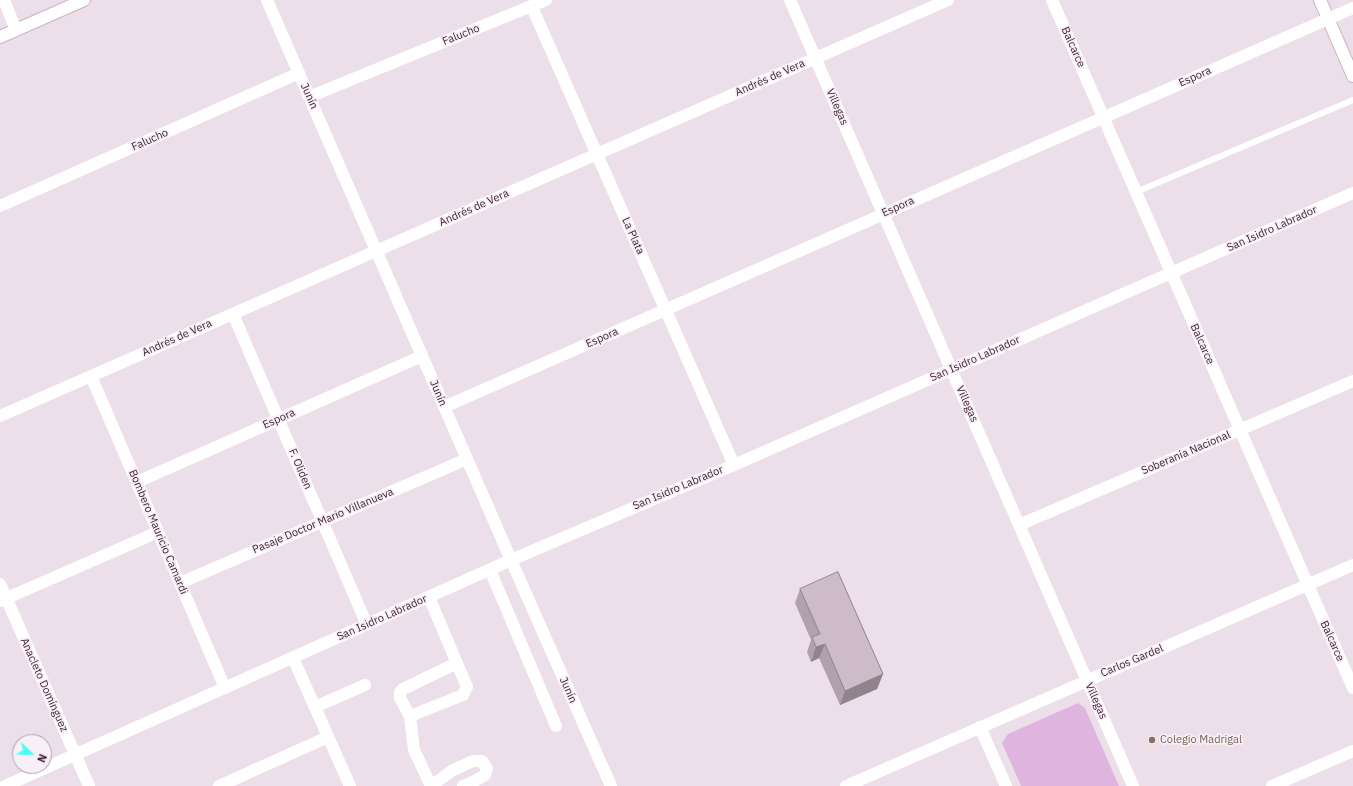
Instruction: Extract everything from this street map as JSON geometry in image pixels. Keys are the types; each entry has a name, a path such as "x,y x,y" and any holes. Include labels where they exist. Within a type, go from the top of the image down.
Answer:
{"street":[{"path":"4,0 16,30"},
{"path":"0,37 84,0"},
{"name":"Junín","path":"267,0 611,786"},
{"name":"Falucho","path":"309,97 546,0"},
{"name":"Villegas","path":"790,0 1133,786"},
{"name":"Andrés de Vera","path":"0,416 948,0"},
{"name":"Balcarce","path":"1052,0 1353,688"},
{"path":"1320,0 1353,76"},
{"name":"La Plata","path":"532,7 734,465"},
{"name":"Espora","path":"444,407 1353,8"},
{"name":"Falucho","path":"0,206 299,73"},
{"name":"San Isidro Labrador","path":"5,786 511,560 734,465 1353,193"},
{"name":"F. Oliden","path":"233,314 367,625"},
{"name":"Espora","path":"137,482 422,356"},
{"name":"Bombero Mauricio Camardi","path":"91,376 225,688"},
{"name":"Soberanía Nacional","path":"1019,525 1353,381"},
{"name":"Pasaje Doctor Mario Villanueva","path":"180,583 467,459"},
{"path":"3,599 158,532"},
{"name":"Carlos Gardel","path":"846,786 870,781 980,727 1353,566"},
{"path":"490,570 556,726"},
{"name":"Anacleto Domínguez","path":"0,584 3,599 88,786"},
{"path":"410,716 463,695 466,687 429,597"},
{"path":"293,658 350,786"},
{"path":"457,663 403,689 400,692 400,698 410,716 414,750 431,786 453,770 473,761 482,762 487,769 485,775 463,786"},
{"path":"315,707 365,685"},
{"path":"980,727 1006,786"},
{"path":"219,786 328,737"},
{"path":"1272,786 1353,751"}],"lane":[{"path":"1136,192 1353,100"}],"shaded area":[{"path":"1078,703 1085,708 1119,786 1021,786 1002,743 1008,734"}],"building":[{"path":"838,572 883,674 845,691 825,644 816,647 812,637 820,634 800,589"}],"place":[{"name":"Colegio Madrigal","path":"1152,740"}]}
